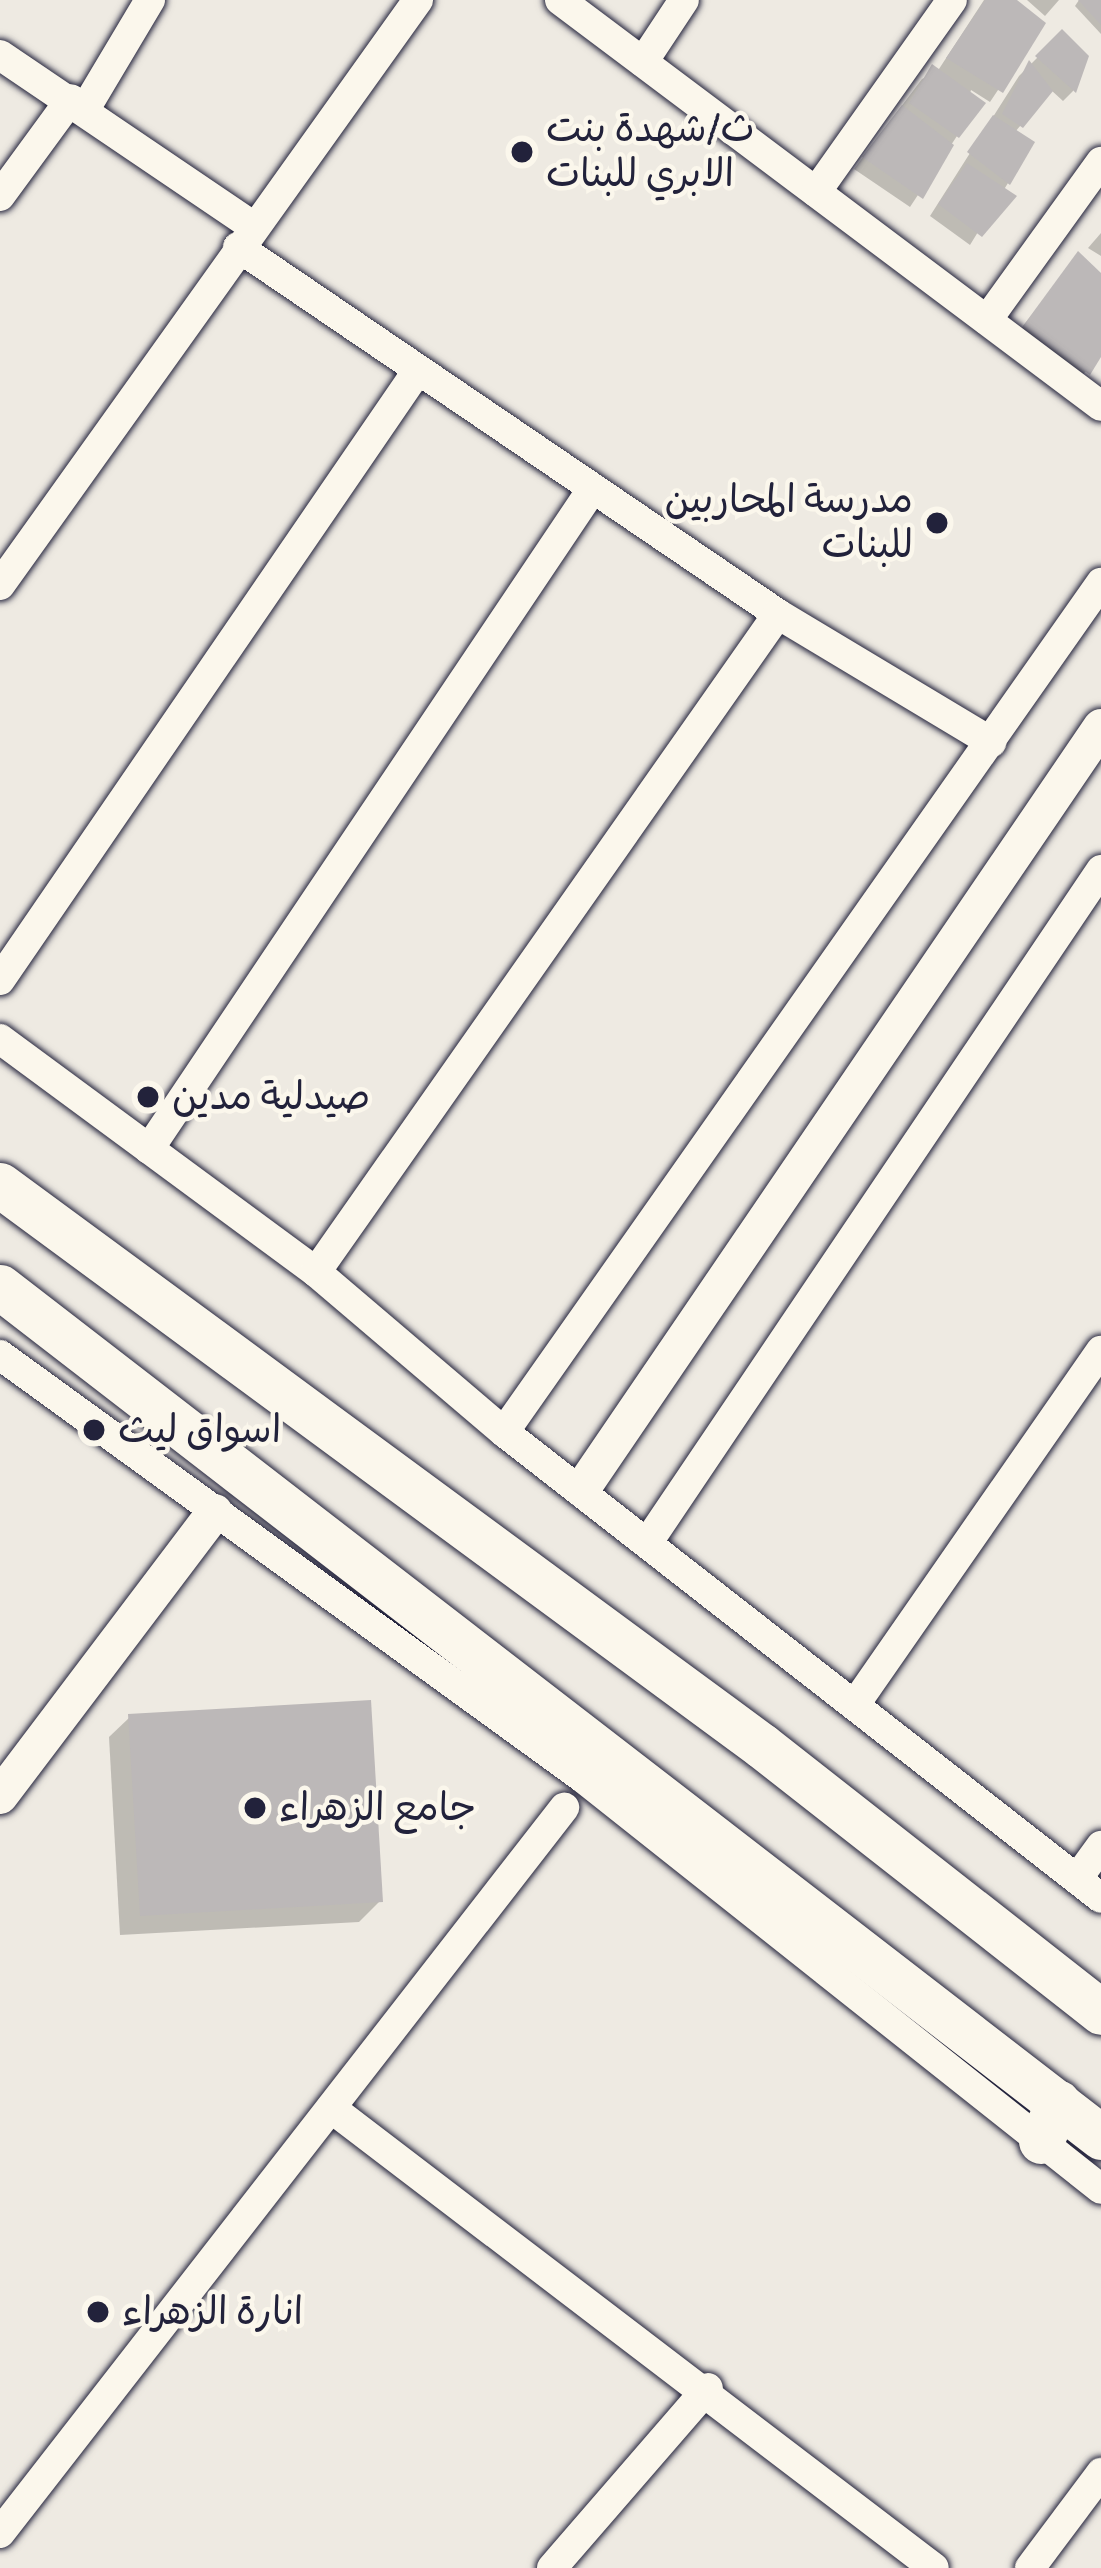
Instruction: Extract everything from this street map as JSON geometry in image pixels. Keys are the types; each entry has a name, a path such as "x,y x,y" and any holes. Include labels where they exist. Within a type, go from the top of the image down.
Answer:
{"main road":[{"path":"0,1184 762,1746 1101,2012"},
{"path":"0,1287 1049,2122 1101,2138"}],"street":[{"path":"0,196 78,104 150,0"},
{"path":"0,585 418,0"},
{"path":"560,0 1101,406"},
{"path":"643,62 684,0"},
{"path":"816,192 952,0"},
{"path":"0,55 78,104 418,370 778,614 991,742"},
{"path":"987,320 1101,163"},
{"path":"0,980 418,370"},
{"path":"149,1149 593,488"},
{"path":"504,1432 1101,583"},
{"path":"316,1272 778,614"},
{"path":"582,1489 1101,727"},
{"path":"650,1539 1101,870"},
{"path":"0,1039 316,1272 504,1432 650,1539 1089,1889 1101,1846"},
{"path":"856,1702 1101,1351"},
{"path":"0,1355 1049,2122 1101,2189"},
{"path":"0,1796 215,1512"},
{"path":"0,2533 565,1808"},
{"path":"331,2108 708,2388 934,2568"},
{"path":"552,2568 708,2388"},
{"path":"1030,2568 1101,2473"}],"building":[{"path":"985,0 1017,0 1046,23 1003,93 946,58"},
{"path":"1078,0 1101,0 1101,25"},
{"path":"1062,29 1089,56 1076,93 1035,56"},
{"path":"1029,60 1053,91 1023,128 1002,114"},
{"path":"932,64 986,103 959,138 909,103"},
{"path":"902,105 954,145 923,199 862,157"},
{"path":"993,115 1035,142 1010,185 967,152"},
{"path":"967,163 1017,196 982,237 938,204"},
{"path":"1078,251 1101,273 1101,357 1090,375 1023,326"},
{"name":"جامع الزهراء","path":"371,1700 383,1902 140,1916 128,1714"}],"place":[{"name":"ث/شهدة بنت الابري للبنات","path":"522,152"},
{"name":"مدرسة المحاربين للبنات","path":"937,523"},
{"name":"صيدلية مدين","path":"148,1097"},
{"name":"اسواق ليث","path":"94,1430"},
{"name":"جامع الزهراء","path":"255,1808"},
{"name":"انارة الزهراء","path":"98,2312"}]}
